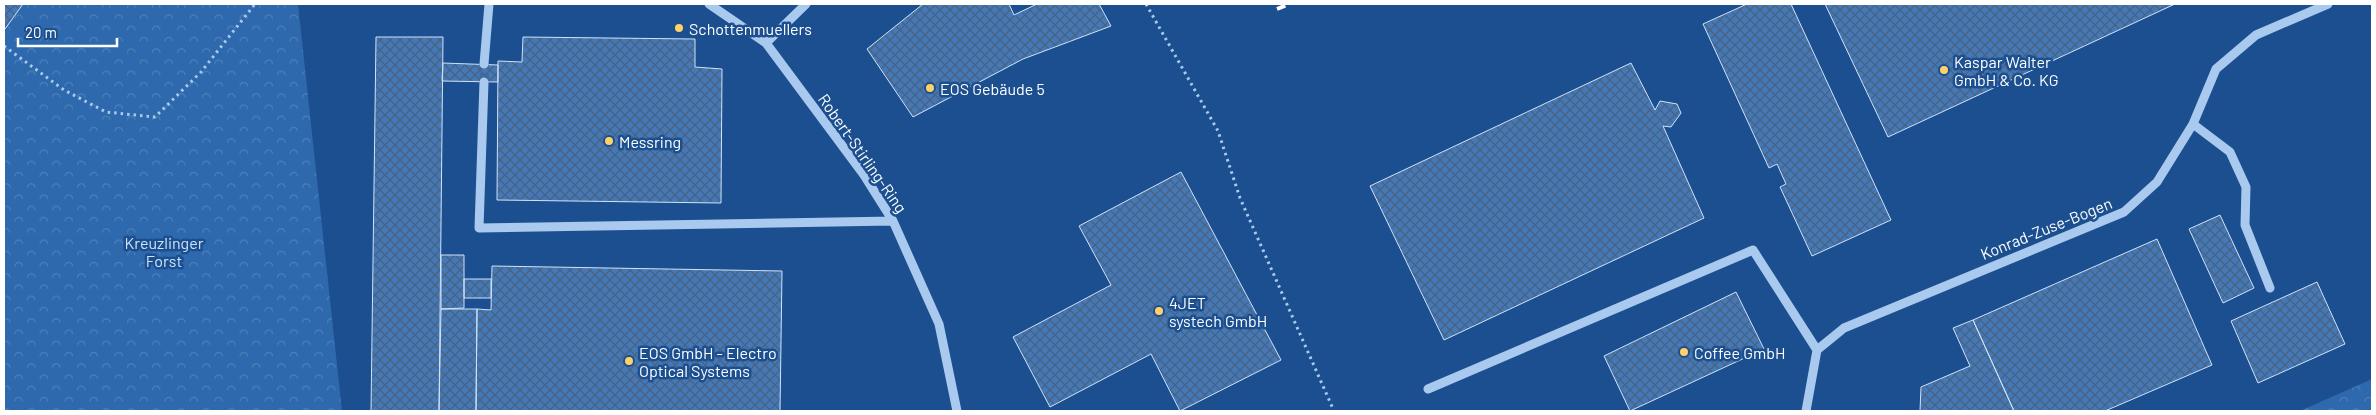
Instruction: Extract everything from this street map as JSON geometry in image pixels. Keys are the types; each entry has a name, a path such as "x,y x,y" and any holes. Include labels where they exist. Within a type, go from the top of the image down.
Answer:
{"street":[{"path":"484,64 489,4"},
{"name":"Robert-Stirling-Ring","path":"709,4 766,43 864,175 893,221 939,324 957,411"},
{"path":"766,43 806,4"},
{"name":"Konrad-Zuse-Bogen","path":"1817,350 1844,328 2124,212 2158,182 2193,124 2216,70 2256,35 2328,4"},
{"path":"484,82 479,228 893,221"},
{"path":"2193,124 2230,152 2246,187 2245,225 2270,288"},
{"path":"1428,390 1753,250 1817,350 1806,411"}],"path":[{"path":"4,46 64,90 106,112 155,117 201,72 255,4"},
{"path":"1146,4 1218,130 1240,198 1334,411"}],"green space":[{"name":"Kreuzlinger Forst","path":"4,4 298,4 342,411 4,411"},
{"path":"2372,379 2372,411 2300,411"}],"building":[{"path":"4,4 23,4 5,29 4,28"},
{"name":"EOS Gebäude 5","path":"923,4 1009,4 1014,15 1037,4 1099,4 1111,26 1023,59 913,117 867,49"},
{"path":"1747,4 1791,4 1891,220 1812,256 1780,187 1786,184 1777,164 1769,168 1703,24"},
{"name":"Kaspar Walter GmbH & Co. KG","path":"1825,4 2175,4 1888,137"},
{"path":"376,37 443,37 439,411 371,411"},
{"name":"Messring","path":"523,37 695,39 695,67 722,69 721,203 497,200 498,61 522,62"},
{"path":"443,63 498,65 498,82 442,81"},
{"path":"1631,63 1655,110 1660,101 1677,104 1681,113 1671,127 1663,126 1704,218 1444,340 1370,186"},
{"name":"4JET systech GmbH","path":"1181,172 1281,360 1180,411 1151,354 1050,407 1013,337 1111,285 1079,226"},
{"path":"2220,215 2254,288 2223,303 2189,229"},
{"path":"2157,239 2212,365 2105,411 2014,411 1973,320"},
{"path":"441,255 464,255 464,308 441,309"},
{"name":"EOS GmbH - Electro Optical Systems","path":"492,266 782,271 780,411 476,411 477,309 491,310"},
{"path":"464,279 491,279 491,298 464,298"},
{"path":"2317,282 2345,344 2258,383 2231,321"},
{"name":"Coffee GmbH","path":"1736,292 1764,349 1630,411 1604,356"},
{"path":"441,309 477,309 476,411 439,411"},
{"path":"1973,320 2014,411 1920,411 1921,387 1970,366 1953,328"}],"tunnel":[{"path":"484,64 484,82"}],"railway":[{"path":"1277,9 1289,4"}],"place":[{"name":"Schottenmuellers","path":"679,28"},
{"name":"Kaspar Walter GmbH & Co. KG","path":"1944,70"},
{"name":"EOS Gebäude 5","path":"930,88"},
{"name":"Messring","path":"609,141"},
{"name":"4JET systech GmbH","path":"1159,311"},
{"name":"Coffee GmbH","path":"1684,352"},
{"name":"EOS GmbH - Electro Optical Systems","path":"629,361"}]}
